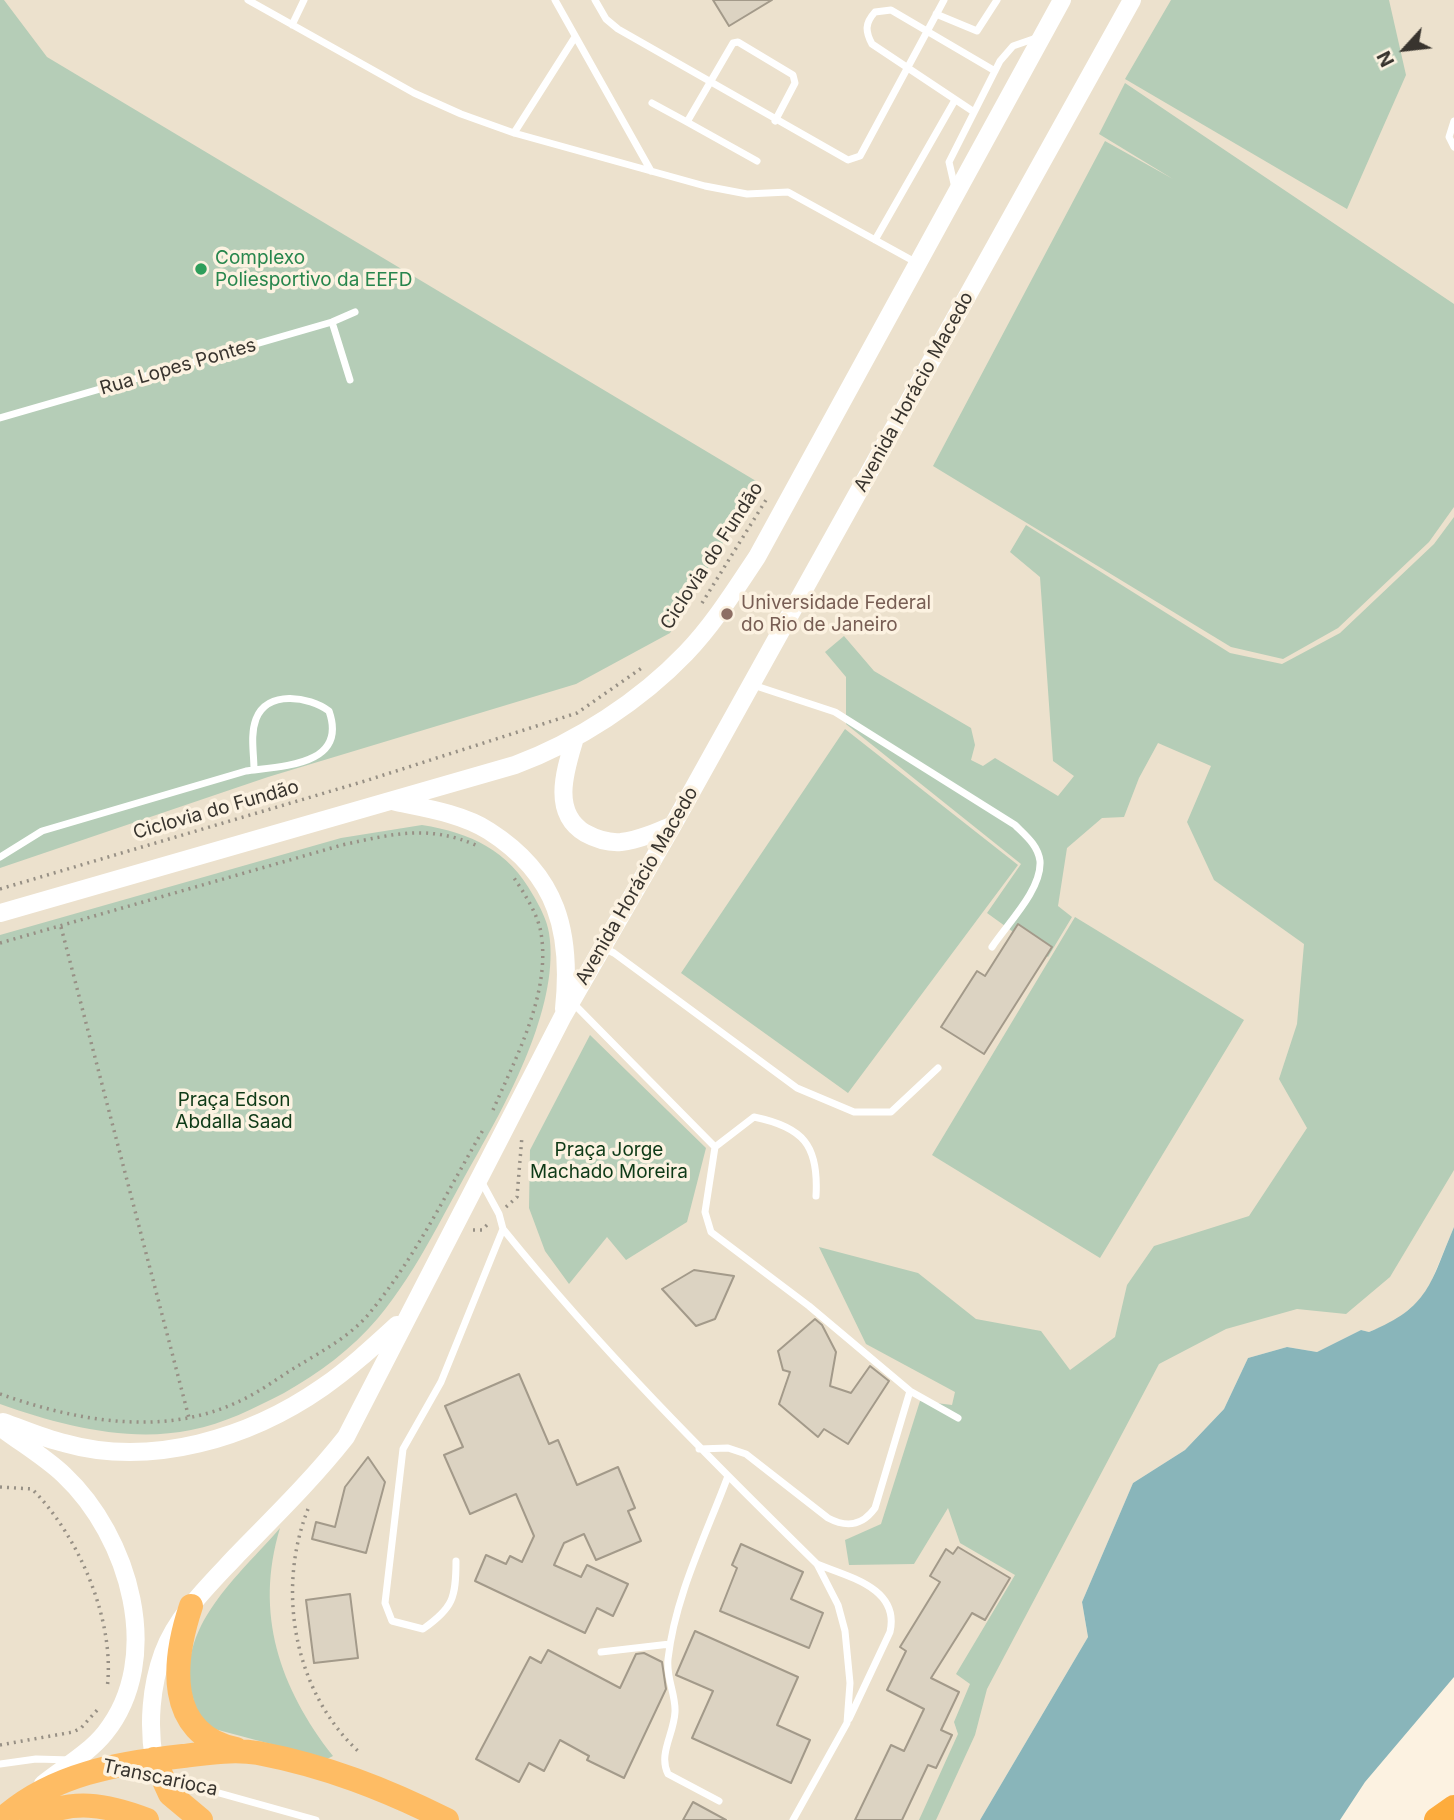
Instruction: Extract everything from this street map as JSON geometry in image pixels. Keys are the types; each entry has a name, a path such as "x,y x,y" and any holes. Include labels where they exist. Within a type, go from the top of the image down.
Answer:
{"highway":[{"path":"191,1606 178,1665 180,1697 193,1725 209,1740 221,1746 347,1775 447,1820"},
{"path":"15,1817 63,1781 254,1753"},
{"path":"142,1769 180,1805 201,1820"},
{"path":"15,1817 59,1808 95,1805 147,1820"},
{"path":"1437,1820 1454,1808"}],"street":[{"path":"0,913 515,765 575,738 669,669 729,598 757,558 1062,0"},
{"name":"Avenida Horácio Macedo","path":"142,1769 163,1651 191,1606 326,1463 346,1437 478,1175 567,1009 673,825 1132,0"},
{"path":"575,738 565,772 564,797 572,821 580,830 596,839 611,842 639,838 673,825"},
{"path":"391,801 429,809 487,830 512,849 537,876 556,907 565,942 568,967 567,1009"},
{"path":"0,1421 65,1444 96,1449 135,1452 215,1440 256,1424 322,1388 405,1318"},
{"path":"0,1427 65,1476 82,1495 116,1553 133,1607 136,1659 123,1703 104,1734 72,1760 15,1817"}],"lane":[{"path":"248,0 414,93 514,133 747,194 788,192 917,264"},
{"path":"292,25 303,0"},
{"path":"555,0 652,171"},
{"path":"595,0 606,19 618,29 775,121 848,160 860,156 944,0"},
{"path":"936,14 977,30 997,0"},
{"path":"974,112 905,69 872,44 866,30 868,20 875,12 891,10 926,34 995,71"},
{"path":"957,191 949,162 995,71 1013,46 1024,39 1043,36"},
{"path":"514,133 575,37"},
{"path":"687,122 733,43 738,42 795,79 775,121"},
{"path":"875,240 955,100"},
{"path":"652,103 757,161"},
{"path":"1454,121 1448,131 1454,148"},
{"name":"Rua Lopes Pontes","path":"0,418 332,322 355,312"},
{"path":"332,322 350,380"},
{"path":"751,684 835,712 1015,825 1033,843 1040,861 1037,878 992,947"},
{"path":"0,857 42,831 254,770 290,765 325,750 334,733 329,711 317,702 302,698 269,705 257,716 252,733 254,770"},
{"path":"602,948 614,953 797,1088 853,1112 891,1112 938,1068"},
{"path":"567,1009 715,1147"},
{"path":"816,1196 817,1163 808,1142 774,1121 754,1117 715,1147 705,1212 711,1232 809,1306 910,1391 958,1418"},
{"path":"478,1175 499,1214 503,1229 590,1334 699,1449 817,1564 838,1605 845,1631 850,1683 847,1723"},
{"path":"456,1561 456,1583 446,1612 423,1629 392,1621 385,1602 403,1449 441,1382 503,1229"},
{"path":"699,1449 728,1448 746,1454 828,1518 842,1525 856,1524 867,1519 875,1508 910,1391"},
{"path":"719,1801 668,1774 664,1767 675,1714 668,1671 670,1644 687,1579 728,1476"},
{"path":"793,1820 847,1723 890,1632 893,1620 890,1607 882,1595 869,1585 817,1564"},
{"path":"601,1651 670,1644"},
{"name":"Transcarioca","path":"0,1764 36,1759 72,1760 142,1769 316,1820"}],"path":[{"name":"Ciclovia do Fundão","path":"696,613 772,490"},
{"name":"Ciclovia do Fundão","path":"0,889 365,781 577,713 648,663"},
{"path":"0,943 342,845 384,836 424,831 482,848"},
{"path":"490,1117 537,998 543,955 541,930 506,865"},
{"path":"61,927 189,1418"},
{"path":"0,1394 51,1412 124,1423 189,1418 252,1394 340,1340 371,1312 410,1256 483,1128"},
{"path":"0,1487 32,1489 71,1539 97,1604 109,1644 107,1693"},
{"path":"309,1506 300,1528 292,1584 297,1640 309,1681 330,1720 358,1751"},
{"path":"0,1745 73,1732 81,1728 105,1700"}],"shaded area":[{"name":"Universidade Federal do Rio de Janeiro","path":"0,0 1454,0 1454,1227 1426,1294 1396,1321 1369,1332 1361,1330 1317,1352 1287,1347 1248,1358 1224,1409 1185,1450 1133,1483 1082,1602 1088,1637 980,1820 0,1820"}],"green space":[{"name":"Complexo Poliesportivo da EEFD","path":"0,0 4,0 47,57 756,481 753,486 755,488 670,633 576,684 268,777 0,868"},
{"path":"1171,0 1389,0 1406,75 1347,209 1125,79"},
{"path":"1125,83 1454,304 1454,507 1429,542 1338,628 1283,659 1231,647 933,466 1105,141 1173,179 1099,134"},
{"path":"1454,517 1454,1170 1390,1277 1346,1314 1297,1309 1226,1329 1159,1364 987,1689 975,1735 936,1820 919,1820 958,1734 954,1722 970,1684 956,1674 1015,1575 960,1543 948,1508 914,1564 849,1565 845,1540 881,1524 920,1401 952,1405 955,1392 866,1344 819,1247 918,1273 976,1319 1041,1331 1070,1370 1115,1337 1127,1285 1154,1246 1249,1216 1307,1128 1279,1079 1297,1024 1304,944 1214,880 1187,822 1211,766 1158,743 1139,778 1124,817 1102,818 1067,848 1058,906 1072,917 1048,957 987,913 1021,864 846,724 846,677 825,652 844,636 874,671 971,728 975,745 971,760 983,766 995,758 1058,796 1074,776 1053,761 1040,577 1010,552 1026,525 1230,653 1282,664 1340,633 1434,544"},
{"path":"845,729 1018,865 848,1093 681,973"},
{"name":"Praça Edson Abdalla Saad","path":"422,825 472,839 500,855 512,866 523,879 545,918 551,960 540,1017 519,1074 432,1237 393,1299 357,1340 310,1377 250,1410 203,1427 167,1433 118,1433 70,1425 0,1404 0,935 341,838"},
{"path":"1075,917 1244,1020 1100,1258 932,1155"},
{"name":"Praça Jorge Machado Moreira","path":"590,1035 706,1148 687,1222 626,1260 607,1237 569,1284 545,1251 529,1208 530,1150"},
{"path":"280,1528 270,1590 271,1620 286,1677 314,1730 333,1756 327,1759 207,1727 193,1698 189,1673 201,1626 230,1584"}],"water":[{"path":"1454,1227 1454,1677 1365,1782 1340,1820 980,1820 1088,1637 1082,1602 1133,1483 1185,1450 1224,1409 1248,1358 1287,1347 1317,1352 1361,1330 1369,1332 1405,1313 1416,1303 1433,1278"}],"building":[{"path":"713,0 772,0 729,26"},
{"path":"1018,924 1052,947 984,1054 941,1027 977,971 985,976"},
{"path":"694,1270 734,1276 715,1319 696,1326 662,1289"},
{"path":"815,1319 822,1325 836,1352 830,1386 851,1393 870,1366 889,1381 848,1444 824,1429 818,1437 779,1404 790,1372 783,1370 778,1351"},
{"path":"519,1374 549,1444 558,1440 577,1485 618,1467 635,1508 628,1511 641,1541 596,1560 584,1534 564,1543 554,1565 581,1577 587,1565 628,1584 613,1616 597,1608 585,1633 475,1581 486,1555 506,1564 510,1556 522,1562 534,1536 516,1494 470,1514 444,1455 463,1447 445,1406"},
{"path":"368,1457 385,1482 366,1553 312,1539 316,1522 335,1527 345,1487"},
{"path":"741,1544 803,1572 791,1599 823,1613 809,1648 720,1611 737,1568 732,1565"},
{"path":"958,1547 1010,1578 985,1620 972,1613 931,1678 959,1692 941,1730 952,1735 936,1768 928,1765 902,1820 855,1820 891,1745 904,1751 924,1709 887,1690 906,1651 900,1647 940,1582 930,1576 946,1549 953,1554"},
{"path":"350,1594 358,1658 314,1663 306,1600"},
{"path":"695,1631 798,1677 777,1725 810,1740 791,1783 692,1738 713,1691 676,1675"},
{"path":"548,1650 620,1688 636,1654 644,1653 662,1662 666,1689 624,1778 587,1760 589,1756 560,1740 544,1771 529,1763 519,1782 476,1759 530,1657 541,1663"},
{"path":"693,1802 726,1820 683,1820"}],"place":[{"name":"Complexo Poliesportivo da EEFD","path":"201,269"},
{"name":"Universidade Federal do Rio de Janeiro","path":"727,614"}]}
